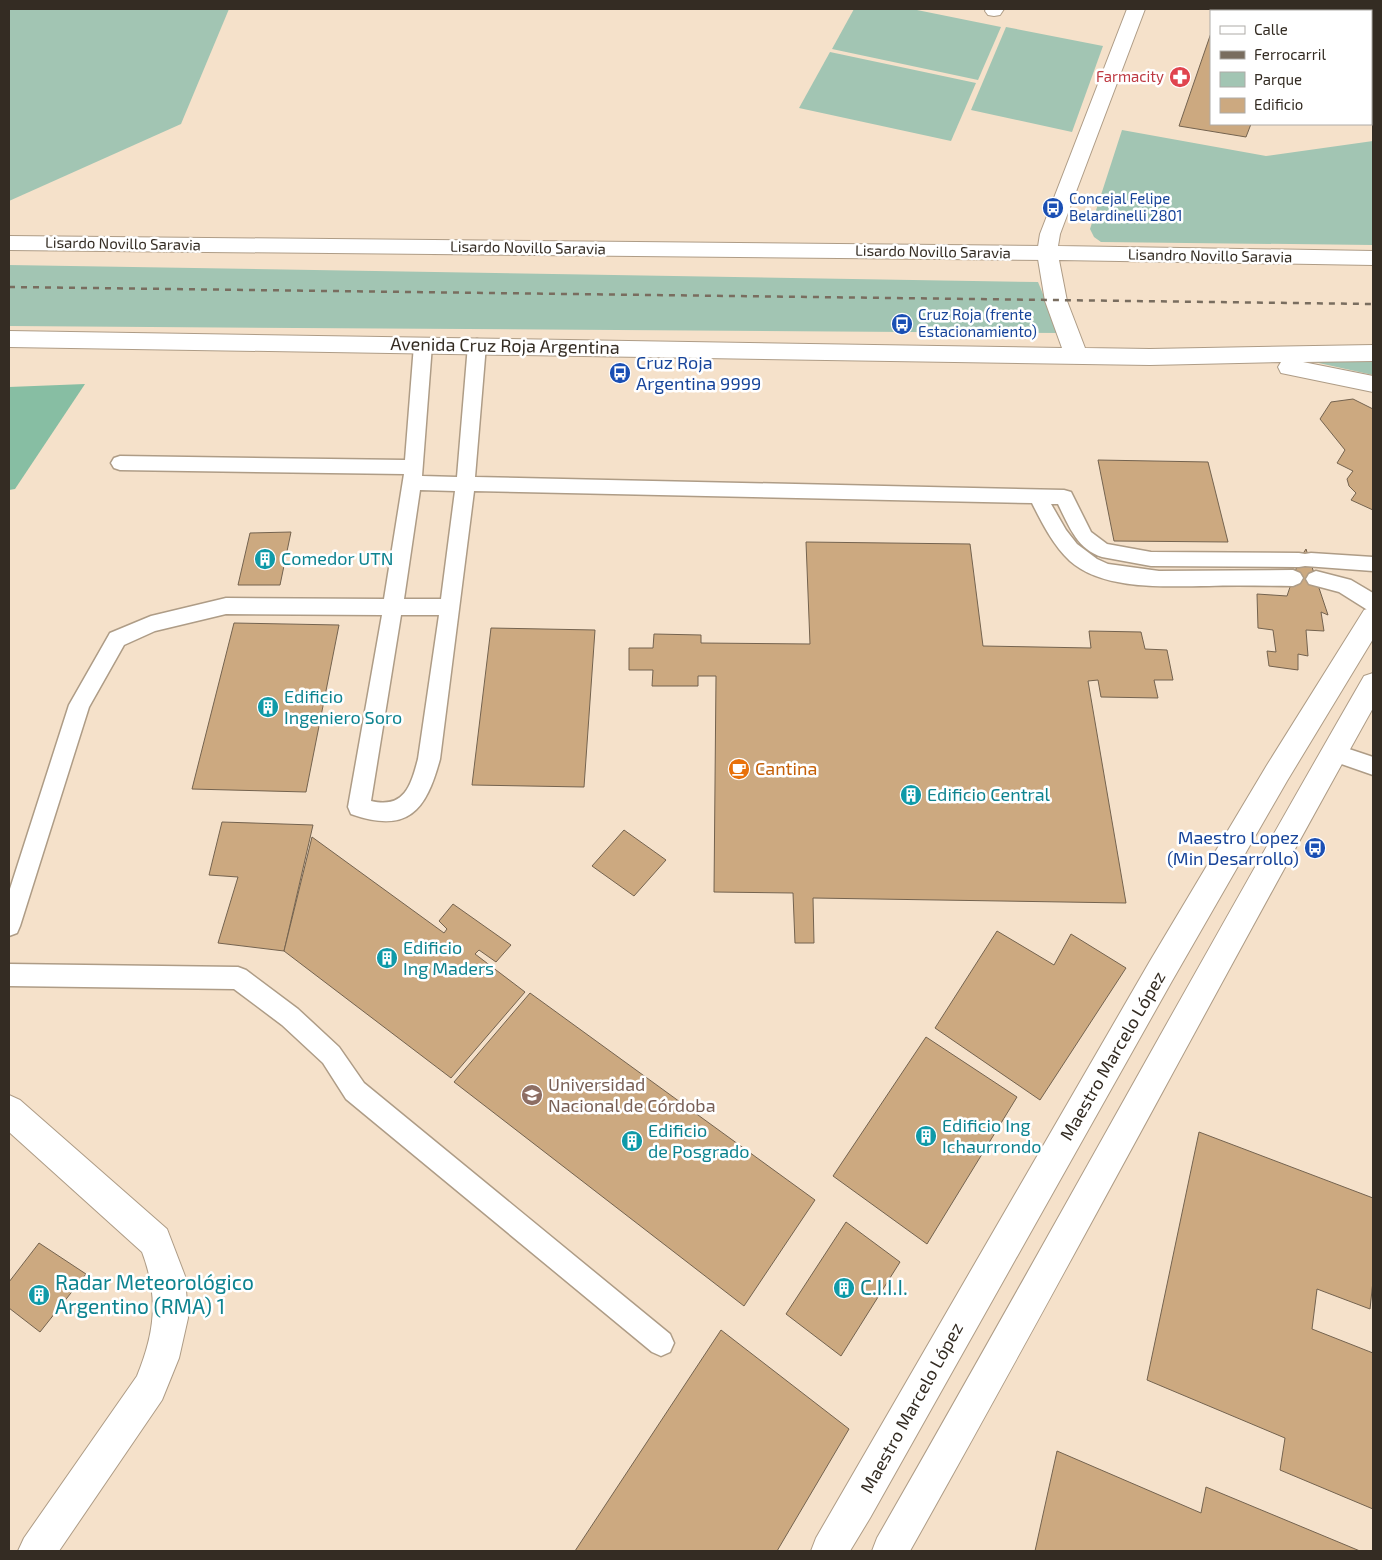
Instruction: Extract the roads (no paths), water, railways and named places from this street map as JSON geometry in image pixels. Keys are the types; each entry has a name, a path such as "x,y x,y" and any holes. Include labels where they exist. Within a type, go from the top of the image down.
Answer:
{"street":[{"path":"1076,355 1061,316 1047,254 1050,234 1136,9"},
{"name":"Lisardo Novillo Saravia","path":"9,243 1047,254"},
{"name":"Lisandro Novillo Saravia","path":"1047,254 1373,258"},
{"name":"Avenida Cruz Roja Argentina","path":"9,339 1150,357 1304,368 1373,384"},
{"name":"Avenida Cruz Roja Argentina","path":"1150,357 1373,353"},
{"name":"Maestro Marcelo López","path":"829,1551 1166,963 1277,773 1373,617"},
{"path":"890,1551 1004,1352 1249,902 1373,684"},
{"path":"9,1112 155,1241 168,1276 170,1318 162,1358 150,1388 37,1551"}],"lane":[{"path":"423,345 413,475 359,807 375,814 396,812 419,792 429,759 467,484 473,424 477,345"},
{"path":"120,463 413,475 467,484 1064,497 1084,536 1102,550 1151,559 1305,560 1373,564"},
{"path":"1038,496 1055,529 1066,543 1078,557 1098,568 1126,575 1155,578 1293,578"},
{"path":"1316,579 1344,585 1373,603"},
{"path":"9,926 79,705 117,639 151,624 226,606 450,607"},
{"path":"1334,753 1373,766"},
{"path":"9,975 238,978 290,1017 331,1055 355,1091 661,1343"}],"railway":[{"path":"9,287 1373,304"}],"place":[{"name":"Farmacity","path":"1180,77"},
{"name":"Concejal Felipe Belardinelli 2801","path":"1053,208"},
{"name":"Cruz Roja (frente Estacionamiento)","path":"902,324"},
{"name":"Cruz Roja Argentina 9999","path":"620,373"},
{"name":"Comedor UTN","path":"265,559"},
{"name":"Edificio Ingeniero Soro","path":"268,707"},
{"name":"Cantina","path":"739,769"},
{"name":"Edificio Central","path":"911,795"},
{"name":"Maestro Lopez (Min Desarrollo)","path":"1315,848"},
{"name":"Edificio Ing Maders","path":"387,958"},
{"name":"Universidad Nacional de Córdoba","path":"532,1095"},
{"name":"Edificio Ing Ichaurrondo","path":"926,1136"},
{"name":"Edificio de Posgrado","path":"632,1141"},
{"name":"C.I.I.I.","path":"844,1288"},
{"name":"Radar Meteorológico Argentino (RMA) 1","path":"39,1295"}]}
